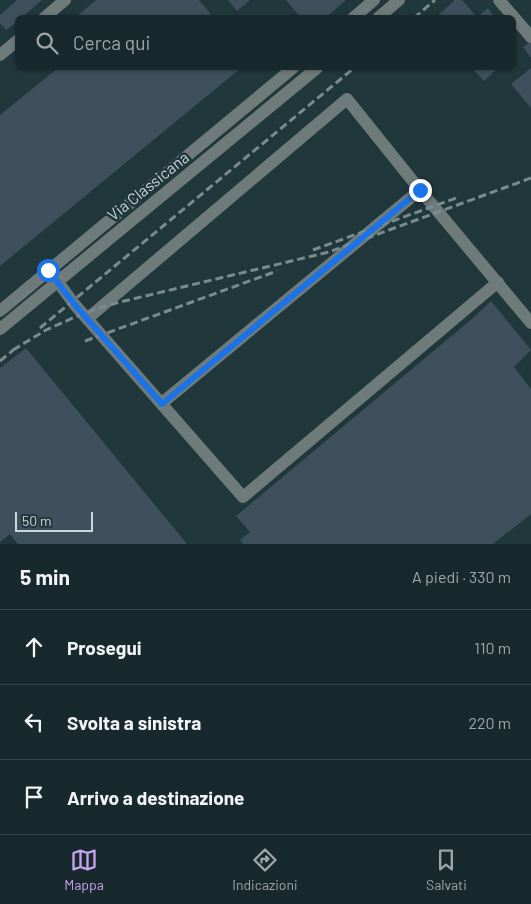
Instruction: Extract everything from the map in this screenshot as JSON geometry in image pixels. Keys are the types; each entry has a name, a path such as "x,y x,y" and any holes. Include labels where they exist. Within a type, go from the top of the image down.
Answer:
{"street":[{"path":"48,15 65,0"},
{"path":"356,15 374,0"},
{"path":"382,15 399,0"},
{"path":"499,0 512,15"},
{"path":"516,20 531,37"},
{"path":"0,55 15,42"},
{"name":"Via Classicana","path":"0,311 291,70"},
{"name":"Via Classicana","path":"0,329 315,70"},
{"path":"87,318 347,100 531,323"},
{"path":"162,404 420,190"},
{"path":"48,270 87,318 243,497 498,282"}],"building":[{"path":"17,0 42,0 24,15 15,15 15,23 6,30 0,23 0,15"},
{"path":"96,0 199,0 212,15 78,15"},
{"path":"228,0 250,0 237,11"},
{"path":"286,0 346,0 328,15 298,15"},
{"path":"455,0 462,0 475,15 438,15"},
{"path":"488,8 493,15 479,15"},
{"path":"530,42 531,44 531,58 523,47"},
{"path":"531,68 531,108 511,84"},
{"path":"56,70 239,70 0,266 0,115"},
{"path":"474,70 496,70 484,81"},
{"path":"491,301 531,350 514,367 531,389 531,514 493,544 243,544 240,540 250,532 236,516"},
{"path":"26,348 187,544 18,544 10,534 0,542 0,368"}],"railway":[{"path":"418,15 435,0"},
{"path":"40,328 352,70"},
{"path":"13,350 46,330 84,313 116,303 329,252 531,178"},
{"path":"313,250 456,198"},
{"path":"85,341 277,271"},
{"path":"0,361 17,347"}],"route":[{"path":"48,270 75,305 162,404 420,190"}]}
